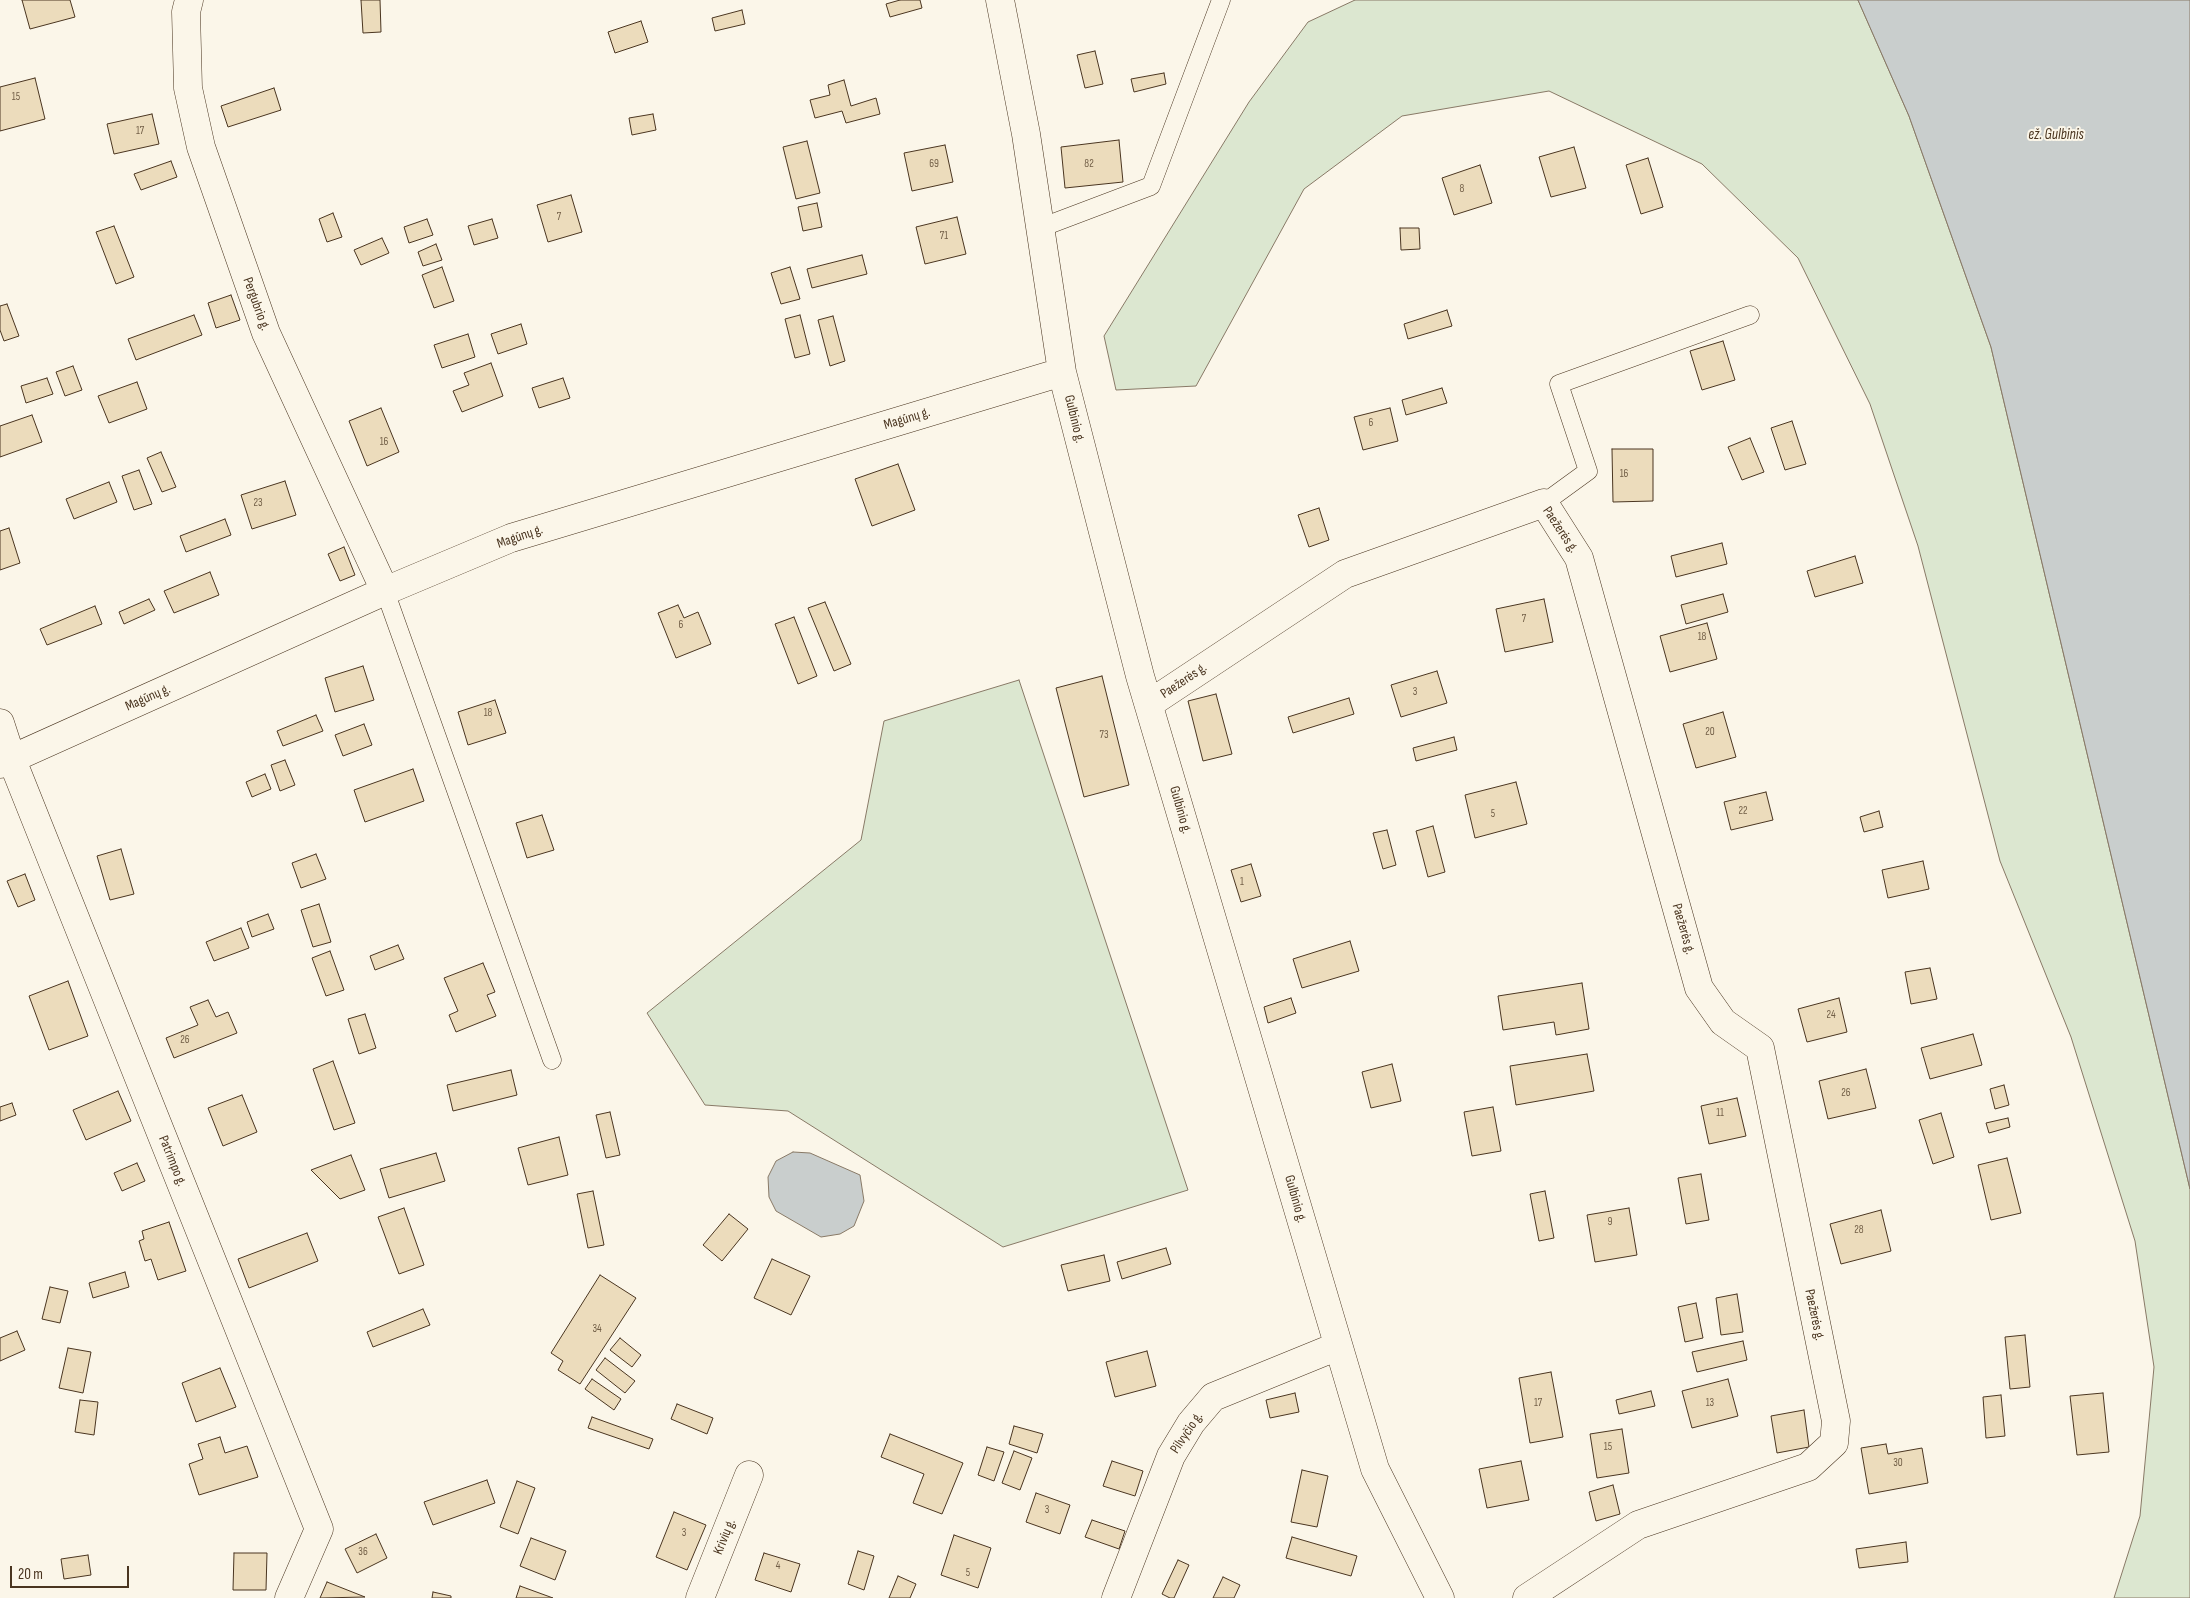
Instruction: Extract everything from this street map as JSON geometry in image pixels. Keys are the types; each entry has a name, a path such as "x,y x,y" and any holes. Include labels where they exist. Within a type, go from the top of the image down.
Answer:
{"street":[{"name":"Pergubrio g.","path":"189,0 186,12 188,88 201,147 266,333 385,591"},
{"name":"Gulbinio g.","path":"1000,0 1026,134 1062,372 1149,704 1375,1469 1440,1598"},
{"name":"Magūnų g.","path":"6,762 385,591 511,538 1062,372"},
{"name":"Paežerės g.","path":"1149,704 1345,574 1544,503 1579,558 1699,988 1723,1022 1760,1048 1836,1421 1834,1443 1808,1467 1638,1526 1527,1598"},
{"name":"Patrimpo g.","path":"0,723 6,762 318,1529 289,1598"},
{"name":"Pilvyčio g.","path":"1116,1598 1171,1456 1191,1423 1213,1397 1338,1346"},
{"name":"Krivių g.","path":"700,1598 749,1475"}],"lane":[{"path":"1040,228 1151,186 1221,0"},
{"path":"1544,503 1588,471 1559,384 1750,315"},
{"path":"385,591 552,1060"}],"green space":[{"path":"1355,0 1858,0 1909,116 1991,347 2190,1189 2190,1598 2114,1598 2140,1516 2154,1367 2135,1241 2071,1037 2000,861 1918,546 1870,404 1798,258 1702,164 1549,91 1402,116 1304,189 1196,386 1116,390 1104,336 1249,102 1308,22"},
{"path":"1019,680 1188,1190 1003,1247 788,1111 705,1105 647,1013 861,840 884,721"}],"water":[{"name":"ež. Gulbinis","path":"1858,0 2190,0 2190,1189 1991,347 1909,116"},
{"path":"793,1152 810,1153 860,1175 864,1201 854,1226 840,1234 821,1237 776,1211 769,1197 768,1177 776,1161"}],"building":[{"path":"22,0 70,0 75,17 30,29"},
{"path":"361,0 380,0 381,32 363,33"},
{"path":"900,0 920,0 922,8 890,17 886,4"},
{"path":"742,10 745,24 715,31 712,18"},
{"path":"641,21 648,42 615,53 608,32"},
{"path":"1095,51 1103,84 1085,88 1077,55"},
{"path":"1164,73 1166,84 1134,92 1131,79"},
{"path":"35,78 45,119 0,131 0,87"},
{"path":"844,80 851,106 876,98 880,114 846,123 842,111 815,118 810,100 830,95 828,85"},
{"path":"274,88 281,110 228,127 221,106"},
{"path":"152,114 159,144 114,154 107,124"},
{"path":"653,114 656,130 632,135 629,118"},
{"path":"1119,140 1123,182 1065,188 1061,147"},
{"path":"807,141 820,193 796,199 783,147"},
{"path":"945,145 953,182 912,191 904,153"},
{"path":"1574,147 1586,188 1551,197 1539,157"},
{"path":"1648,158 1663,207 1641,214 1626,165"},
{"path":"171,161 177,177 141,190 134,174"},
{"path":"1480,165 1492,203 1454,215 1442,178"},
{"path":"571,195 582,232 548,242 537,205"},
{"path":"817,203 822,227 803,231 798,207"},
{"path":"333,213 342,237 327,242 319,219"},
{"path":"957,217 966,254 925,264 916,227"},
{"path":"427,219 433,235 409,243 404,227"},
{"path":"492,219 498,238 474,245 468,226"},
{"path":"114,226 134,277 116,284 96,232"},
{"path":"1400,228 1419,228 1420,249 1401,250"},
{"path":"382,238 389,253 361,265 354,250"},
{"path":"436,244 442,260 423,266 418,252"},
{"path":"862,255 867,274 812,288 807,269"},
{"path":"442,267 454,301 434,308 422,275"},
{"path":"790,267 800,299 781,304 771,273"},
{"path":"231,295 240,320 216,328 208,303"},
{"path":"7,304 19,336 4,341 0,330 0,306"},
{"path":"1447,310 1452,326 1408,339 1404,324"},
{"path":"194,315 202,335 136,360 128,339"},
{"path":"800,315 810,354 795,358 785,319"},
{"path":"833,316 845,361 830,366 818,320"},
{"path":"521,324 527,344 498,354 491,334"},
{"path":"468,334 475,357 442,368 434,345"},
{"path":"1723,341 1735,380 1702,390 1690,351"},
{"path":"491,363 503,396 462,412 453,391 469,385 464,373"},
{"path":"73,366 82,390 65,396 56,372"},
{"path":"47,378 53,394 26,403 21,386"},
{"path":"563,378 570,398 539,408 532,388"},
{"path":"137,382 147,409 109,423 98,396"},
{"path":"1442,388 1447,403 1406,415 1402,400"},
{"path":"381,408 399,452 367,466 349,421"},
{"path":"1390,408 1398,441 1363,450 1354,417"},
{"path":"32,415 42,442 0,457 0,426"},
{"path":"1792,421 1806,464 1785,470 1771,428"},
{"path":"1750,438 1764,472 1742,480 1728,447"},
{"path":"1612,449 1653,449 1653,501 1613,502"},
{"path":"161,452 176,487 162,492 147,458"},
{"path":"898,464 915,510 872,526 855,479"},
{"path":"139,470 152,504 134,510 122,476"},
{"path":"285,481 296,515 252,529 241,495"},
{"path":"109,482 117,502 74,519 66,499"},
{"path":"1319,508 1329,540 1309,547 1298,515"},
{"path":"225,519 231,535 186,552 180,536"},
{"path":"9,528 20,563 0,570 0,531"},
{"path":"1722,543 1727,564 1676,577 1671,556"},
{"path":"344,547 355,575 340,581 328,554"},
{"path":"1855,556 1863,583 1815,597 1807,571"},
{"path":"210,572 219,595 174,613 164,591"},
{"path":"1723,594 1728,612 1686,624 1681,605"},
{"path":"149,599 155,610 124,624 119,612"},
{"path":"1544,599 1553,642 1505,652 1496,609"},
{"path":"825,602 851,664 834,671 808,608"},
{"path":"678,605 684,618 698,612 711,644 676,658 658,613"},
{"path":"95,606 102,624 47,645 40,629"},
{"path":"794,617 817,676 798,684 775,624"},
{"path":"1707,623 1717,659 1670,672 1660,636"},
{"path":"363,666 374,700 335,712 325,678"},
{"path":"1437,671 1447,703 1401,717 1391,685"},
{"path":"1102,676 1129,785 1084,797 1056,688"},
{"path":"1216,694 1232,754 1203,761 1188,701"},
{"path":"1349,698 1354,714 1293,733 1288,717"},
{"path":"495,700 506,733 468,745 458,712"},
{"path":"1723,712 1736,757 1696,768 1683,724"},
{"path":"316,715 323,731 283,746 277,731"},
{"path":"364,724 372,745 343,756 335,735"},
{"path":"1454,737 1457,750 1416,761 1413,748"},
{"path":"285,760 295,785 280,791 271,765"},
{"path":"413,769 424,801 365,822 354,790"},
{"path":"265,774 271,789 252,797 246,782"},
{"path":"1516,782 1527,824 1475,838 1465,795"},
{"path":"1766,792 1773,820 1731,830 1724,802"},
{"path":"1879,811 1883,827 1864,832 1860,817"},
{"path":"542,815 554,850 527,858 516,823"},
{"path":"1433,826 1445,872 1428,877 1416,831"},
{"path":"1387,830 1396,865 1383,869 1373,833"},
{"path":"121,849 134,894 110,900 97,856"},
{"path":"316,854 326,879 301,888 292,863"},
{"path":"1923,861 1929,889 1888,898 1882,870"},
{"path":"1251,864 1261,896 1241,902 1231,870"},
{"path":"25,874 35,900 18,907 7,881"},
{"path":"319,904 331,942 313,947 301,910"},
{"path":"268,914 274,929 252,937 247,922"},
{"path":"241,928 249,948 214,961 206,942"},
{"path":"1350,941 1359,971 1302,988 1293,959"},
{"path":"398,945 404,959 375,970 370,956"},
{"path":"330,951 344,990 326,996 312,958"},
{"path":"483,963 495,992 487,995 496,1016 456,1032 449,1015 458,1011 444,978"},
{"path":"1930,968 1937,999 1911,1004 1905,972"},
{"path":"68,981 88,1036 49,1050 29,996"},
{"path":"1582,983 1589,1029 1556,1035 1554,1022 1503,1030 1498,996"},
{"path":"1291,998 1296,1013 1268,1023 1264,1007"},
{"path":"1839,998 1847,1032 1807,1042 1798,1009"},
{"path":"208,1000 216,1017 228,1012 237,1033 174,1058 166,1038 198,1025 190,1007"},
{"path":"365,1014 376,1048 359,1054 348,1019"},
{"path":"1973,1034 1982,1065 1930,1079 1921,1048"},
{"path":"1587,1054 1594,1091 1516,1105 1510,1066"},
{"path":"333,1061 355,1123 334,1130 313,1069"},
{"path":"1392,1064 1401,1101 1371,1108 1362,1072"},
{"path":"1866,1069 1876,1108 1828,1119 1819,1081"},
{"path":"511,1070 517,1095 453,1111 447,1085"},
{"path":"2004,1085 2009,1105 1995,1109 1990,1089"},
{"path":"118,1091 131,1121 86,1140 73,1110"},
{"path":"242,1095 257,1132 223,1146 208,1108"},
{"path":"1737,1098 1746,1136 1709,1144 1701,1106"},
{"path":"12,1103 16,1115 0,1121 0,1107"},
{"path":"1493,1107 1501,1151 1472,1156 1464,1112"},
{"path":"610,1112 620,1155 606,1158 596,1115"},
{"path":"1941,1113 1954,1157 1933,1164 1919,1120"},
{"path":"2008,1118 2010,1127 1989,1133 1986,1123"},
{"path":"559,1137 568,1175 528,1185 518,1148"},
{"path":"436,1153 445,1181 389,1198 380,1169"},
{"path":"351,1155 365,1190 340,1199 311,1170"},
{"path":"2007,1158 2021,1213 1991,1220 1978,1165"},
{"path":"137,1163 145,1181 122,1191 114,1173"},
{"path":"1701,1174 1709,1220 1686,1224 1678,1178"},
{"path":"593,1191 604,1245 588,1248 577,1194"},
{"path":"1545,1191 1554,1238 1539,1241 1530,1194"},
{"path":"404,1208 424,1265 399,1274 378,1217"},
{"path":"1629,1208 1637,1255 1595,1262 1587,1215"},
{"path":"1881,1210 1891,1251 1841,1264 1830,1224"},
{"path":"729,1214 748,1229 722,1261 703,1245"},
{"path":"169,1222 186,1271 158,1280 151,1259 145,1261 139,1241 144,1239 142,1231"},
{"path":"307,1233 318,1261 249,1288 238,1259"},
{"path":"1166,1248 1171,1264 1122,1279 1117,1262"},
{"path":"1104,1255 1110,1281 1068,1291 1061,1265"},
{"path":"772,1259 810,1276 791,1315 754,1298"},
{"path":"125,1272 129,1287 93,1298 89,1283"},
{"path":"600,1275 636,1298 580,1384 558,1370 563,1361 551,1353"},
{"path":"50,1287 68,1291 60,1323 42,1319"},
{"path":"1737,1294 1743,1332 1721,1335 1716,1298"},
{"path":"1696,1303 1703,1338 1685,1342 1678,1307"},
{"path":"423,1309 430,1325 373,1347 367,1332"},
{"path":"17,1331 25,1350 0,1361 0,1338"},
{"path":"2025,1335 2030,1387 2010,1389 2005,1337"},
{"path":"620,1338 641,1355 632,1367 610,1350"},
{"path":"1743,1341 1747,1360 1697,1372 1692,1352"},
{"path":"68,1348 91,1352 83,1393 59,1388"},
{"path":"1147,1351 1156,1386 1115,1397 1106,1362"},
{"path":"605,1358 635,1381 625,1393 596,1370"},
{"path":"220,1368 236,1407 196,1422 182,1383"},
{"path":"1551,1372 1563,1437 1530,1443 1519,1378"},
{"path":"592,1379 621,1399 614,1410 585,1389"},
{"path":"1728,1379 1738,1416 1692,1428 1682,1391"},
{"path":"1651,1391 1655,1406 1619,1414 1616,1400"},
{"path":"1295,1393 1299,1412 1270,1418 1266,1400"},
{"path":"2103,1393 2109,1452 2077,1455 2070,1396"},
{"path":"2001,1395 2005,1436 1986,1438 1983,1397"},
{"path":"80,1400 98,1402 94,1435 75,1432"},
{"path":"677,1404 713,1418 707,1434 671,1419"},
{"path":"1804,1410 1809,1447 1777,1453 1771,1416"},
{"path":"592,1417 653,1439 649,1449 588,1428"},
{"path":"1014,1426 1043,1434 1037,1453 1009,1444"},
{"path":"1622,1429 1629,1473 1597,1478 1590,1434"},
{"path":"890,1434 963,1463 942,1514 913,1503 924,1474 881,1457"},
{"path":"220,1437 225,1453 247,1446 258,1477 199,1495 189,1464 203,1459 198,1444"},
{"path":"1886,1444 1888,1454 1922,1448 1928,1483 1869,1494 1861,1448"},
{"path":"987,1447 1004,1452 994,1481 978,1475"},
{"path":"1014,1451 1032,1458 1020,1490 1002,1483"},
{"path":"1112,1461 1143,1471 1135,1496 1103,1486"},
{"path":"1521,1461 1529,1500 1487,1508 1479,1469"},
{"path":"1302,1470 1328,1476 1317,1527 1291,1522"},
{"path":"487,1480 495,1503 433,1525 424,1502"},
{"path":"517,1481 535,1488 518,1534 500,1527"},
{"path":"1613,1485 1620,1514 1596,1521 1589,1492"},
{"path":"1036,1493 1070,1505 1060,1534 1026,1522"},
{"path":"674,1512 706,1525 687,1570 656,1557"},
{"path":"1092,1520 1125,1531 1119,1549 1085,1537"},
{"path":"376,1534 387,1558 357,1573 345,1549"},
{"path":"954,1535 991,1548 978,1588 941,1575"},
{"path":"1292,1537 1357,1556 1351,1576 1286,1558"},
{"path":"531,1538 566,1551 555,1580 520,1566"},
{"path":"1906,1542 1908,1562 1859,1568 1856,1549"},
{"path":"858,1551 874,1556 864,1590 848,1584"},
{"path":"234,1553 267,1553 266,1590 233,1590"},
{"path":"764,1553 800,1564 791,1592 755,1580"},
{"path":"88,1555 91,1575 64,1579 61,1559"},
{"path":"1178,1560 1189,1565 1174,1598 1170,1598 1162,1594"},
{"path":"898,1576 916,1584 910,1598 889,1598"},
{"path":"1223,1577 1240,1585 1234,1598 1213,1598"},
{"path":"327,1582 365,1597 320,1598"},
{"path":"520,1586 553,1598 516,1598"},
{"path":"433,1592 451,1596 451,1598 432,1598"}]}
